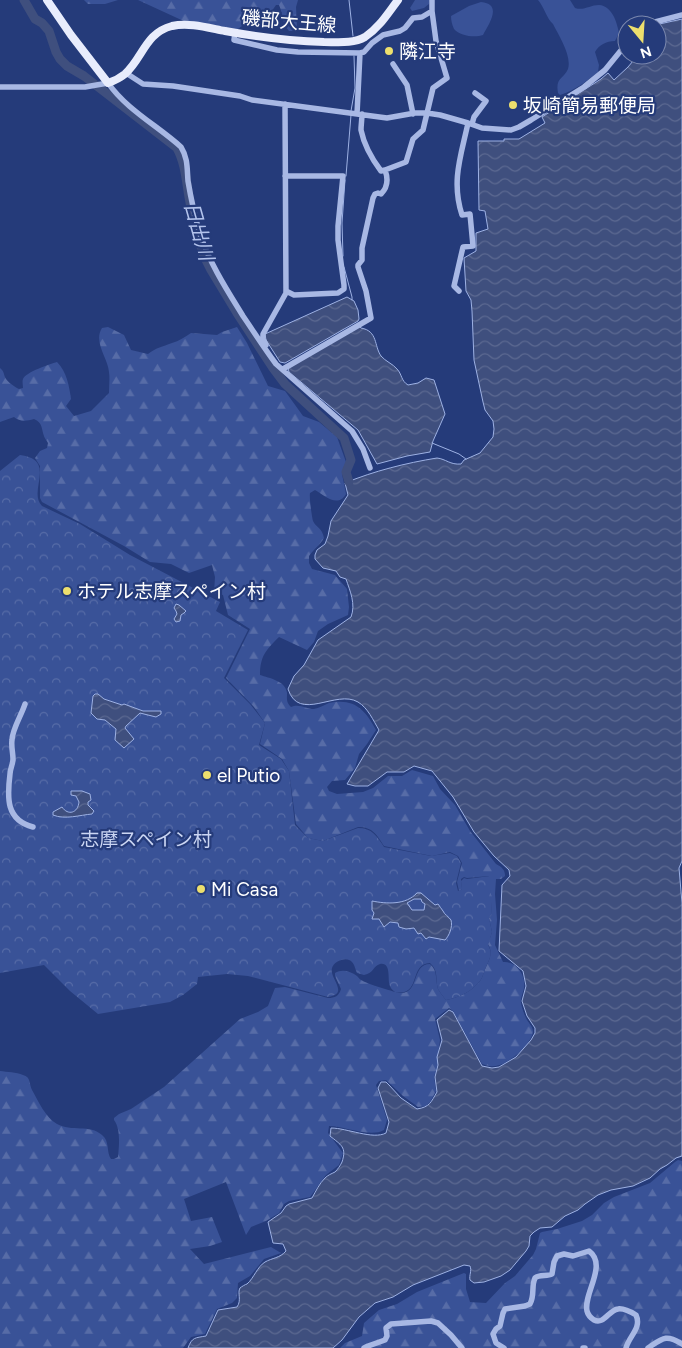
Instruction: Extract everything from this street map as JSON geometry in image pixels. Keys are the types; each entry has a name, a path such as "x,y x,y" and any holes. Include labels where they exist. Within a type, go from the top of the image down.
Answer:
{"main road":[{"path":"47,0 71,36 108,83"},
{"name":"磯部大王線","path":"108,83 126,73 146,44 159,32 178,25 296,41 348,42 363,38 374,30 398,0"}],"street":[{"path":"360,53 361,130 373,161 381,171 406,162 413,139 423,130 433,88 447,78 436,41 432,0"},
{"path":"235,33 234,40 277,50 323,54 360,53 364,52 372,42 383,35 400,31 408,26 414,18 422,17 432,11"},
{"path":"667,19 682,15"},
{"path":"126,73 143,84 173,86 240,96 252,100 387,118 427,113 470,123 482,128 506,130 519,127 584,87 604,70 617,55"},
{"path":"393,64 407,85 413,114"},
{"path":"0,87 85,87 108,83 129,105 181,148 185,153 188,181 200,233 207,254 220,279 276,364 352,431 364,449 370,468"},
{"path":"459,291 454,286 463,247 473,246 470,214 462,215 457,193 457,173 470,123 486,101 476,93"},
{"path":"283,369 263,340 263,334 286,291 285,104"},
{"path":"283,369 371,318 358,264 362,260 362,248 375,194 381,194 386,187 385,170"},
{"path":"285,176 343,176 338,240 344,286 344,289 338,292 294,295 286,291"},
{"path":"26,704 12,738 13,760 8,803 18,821 33,827"},
{"path":"504,1348 496,1343 493,1334 500,1326 506,1309 530,1304 533,1297 535,1278 540,1275 549,1276 552,1274 557,1256 564,1254 573,1256 589,1251 592,1252 596,1261 594,1282 586,1308 588,1314 598,1321 602,1320 609,1312 617,1309 636,1315 638,1325 626,1348"},
{"path":"364,1348 385,1340 386,1328 391,1324 431,1321 452,1335 462,1348"},
{"path":"648,1348 660,1340 668,1338 672,1338 682,1344"}],"green space":[{"path":"84,0 118,0 105,4 88,4"},
{"path":"138,0 298,0 296,7 297,28 289,31 279,5 276,5 269,15 257,15 231,34 214,33 201,29"},
{"path":"415,0 430,0 429,4 424,8 412,11 410,8"},
{"path":"538,0 570,0 575,8 578,9 596,5 604,6 611,11 617,26 615,41 603,44 595,52 599,65 598,72 585,82 560,95 557,88 559,81 568,69 568,58 553,24"},
{"path":"481,2 491,6 493,10 491,20 483,35 468,36 454,29 451,16"},
{"path":"108,327 124,335 131,350 148,354 191,333 217,335 237,327 268,386 285,391 303,416 319,422 337,437 346,462 342,474 346,494 339,500 331,500 315,490 310,493 313,521 322,532 324,538 309,556 309,563 312,569 335,575 347,589 348,615 318,631 314,642 307,650 279,637 265,654 261,663 260,675 284,686 291,707 297,706 314,709 329,703 346,702 363,711 372,723 376,730 359,754 355,768 345,780 332,781 327,787 329,791 337,794 363,792 373,788 388,776 402,776 412,770 433,776 440,789 455,805 470,831 504,872 505,876 501,879 496,879 497,920 495,945 503,962 512,964 522,974 524,988 521,1003 533,1032 528,1043 512,1059 499,1065 482,1064 453,1011 449,1008 435,1019 440,1040 438,1063 434,1077 436,1091 430,1102 426,1106 418,1107 386,1080 379,1081 376,1085 387,1120 384,1130 372,1133 329,1126 328,1133 343,1153 339,1165 326,1175 310,1197 289,1201 284,1204 279,1213 251,1227 246,1235 226,1182 184,1199 191,1221 212,1217 222,1242 190,1249 204,1264 271,1247 281,1253 264,1259 250,1276 238,1283 237,1298 232,1303 217,1309 205,1334 191,1337 183,1348 0,1348 0,1071 26,1076 46,1114 53,1121 68,1128 92,1130 102,1135 107,1143 111,1159 114,1159 118,1157 119,1133 114,1118 164,1087 240,1019 268,1006 275,988 285,987 333,998 338,995 341,989 335,973 346,971 357,976 362,981 400,993 410,989 420,969 424,965 430,964 435,972 438,989 446,1000 465,994 477,985 482,978 490,956 488,944 492,932 489,918 492,915 489,876 464,877 461,879 462,889 459,891 457,882 462,863 458,856 450,852 432,856 384,846 374,832 363,827 358,827 323,841 308,838 296,824 289,771 282,759 260,744 265,723 254,707 226,678 250,629 228,615 223,595 214,593 215,577 212,565 189,573 171,564 150,562 42,502 40,498 40,466 35,458 40,451 47,448 48,443 40,424 34,419 23,421 14,417 0,422 0,368 7,380 19,389 23,388 25,376 57,362 65,375 69,389 71,399 66,406 74,416 91,411 109,393 108,367 99,339 102,328"},
{"name":"志摩スペイン村","path":"20,455 31,458 40,469 38,500 42,506 80,524 130,555 220,602 216,611 248,630 224,678 250,704 265,723 259,745 281,759 289,771 295,825 308,838 323,841 358,828 363,828 374,833 384,847 431,856 450,853 457,856 461,863 456,883 458,891 462,889 461,881 464,878 490,876 492,915 489,918 492,932 488,945 490,956 477,985 460,996 446,1000 438,989 436,972 430,963 423,965 419,969 409,990 395,992 391,989 388,968 384,964 378,965 370,973 364,975 357,973 354,964 350,960 344,959 333,965 332,972 338,989 337,993 328,997 248,976 227,974 198,977 197,984 170,1002 98,1014 70,991 44,965 0,973 0,471"},
{"path":"678,1160 682,1161 682,1348 340,1348 345,1343 362,1336 364,1323 379,1310 397,1304 417,1292 464,1273 466,1274 466,1289 470,1302 486,1303 505,1283 515,1276 533,1255 540,1233 582,1221 614,1197 650,1183"}],"water":[{"path":"682,19 682,861 679,868 682,903 682,1156 660,1169 650,1178 633,1186 611,1190 598,1195 578,1210 565,1216 552,1227 540,1228 530,1236 529,1246 526,1251 510,1270 501,1276 484,1282 474,1283 470,1280 470,1266 464,1265 413,1285 393,1297 375,1303 359,1317 342,1340 333,1348 188,1348 194,1339 206,1336 218,1310 237,1307 240,1288 249,1282 262,1264 286,1251 283,1244 273,1243 268,1222 281,1213 289,1204 312,1198 323,1180 339,1167 344,1153 340,1144 330,1136 331,1128 374,1135 386,1133 389,1122 378,1088 381,1082 386,1082 401,1098 417,1109 425,1107 431,1101 437,1092 435,1077 438,1065 437,1057 442,1040 437,1020 449,1010 453,1012 482,1066 492,1068 499,1067 516,1057 535,1033 535,1028 527,1016 522,1001 526,986 523,971 499,951 502,885 510,876 509,870 494,856 474,832 453,797 432,771 414,766 404,772 387,772 368,786 347,784 379,730 370,714 358,702 349,699 309,705 300,704 293,699 288,689 294,676 304,665 318,640 351,617 352,598 346,579 340,577 336,571 323,568 315,559 317,550 325,544 331,521 348,495 345,483 390,468 437,458 454,464 461,464 464,460 480,453 493,437 493,421 485,410 474,360 471,300 466,291 464,258 476,251 476,233 488,229 485,211 479,210 478,141 519,139 545,123 542,117 608,73 614,80 630,65 667,65 667,22"},
{"path":"347,297 354,301 358,310 358,321 285,363 280,362 266,340 265,334"},
{"path":"359,326 370,332 375,339 381,356 397,369 408,385 418,383 426,378 434,380 445,414 430,452 377,464 358,430 289,372 288,368"},
{"path":"176,604 186,611 181,615 180,621 176,622 174,619 177,614 174,608"},
{"path":"95,694 104,699 143,711 161,711 161,714 156,717 140,713 125,728 134,739 124,748 115,740 116,729 105,720 97,719 91,713 93,696"},
{"path":"71,791 82,791 90,794 91,800 88,802 88,805 94,811 92,814 67,817 53,815 53,812 62,807 67,812 77,809 79,802 76,796 71,795"},
{"path":"417,893 421,893 435,905 438,904 451,920 450,931 445,940 429,937 426,939 421,933 418,934 414,928 406,929 399,927 398,923 390,922 384,927 379,919 372,919 374,913 372,901 396,903 413,897","holes":["414,899 421,899 425,904 424,910 412,910 407,903"]}],"waterway":[{"name":"日出川","path":"24,0 35,19 42,23 49,31 56,52 67,66 84,76 177,148 185,172 193,215"},
{"path":"349,0 353,36"},
{"path":"351,111 355,88 354,56"},
{"path":"346,176 351,115"},
{"path":"343,256 342,223 345,180"},
{"name":"日出川","path":"197,232 203,254 211,270 273,368 285,384 344,438 351,460 346,472 349,482"},
{"path":"344,267 352,300"},
{"path":"432,443 459,454 466,459"}],"place":[{"name":"隣江寺","path":"389,51"},
{"name":"坂崎簡易郵便局","path":"513,105"},
{"name":"ホテル志摩スペイン村","path":"67,591"},
{"name":"el Putio","path":"207,775"},
{"name":"Mi Casa","path":"201,889"}]}
